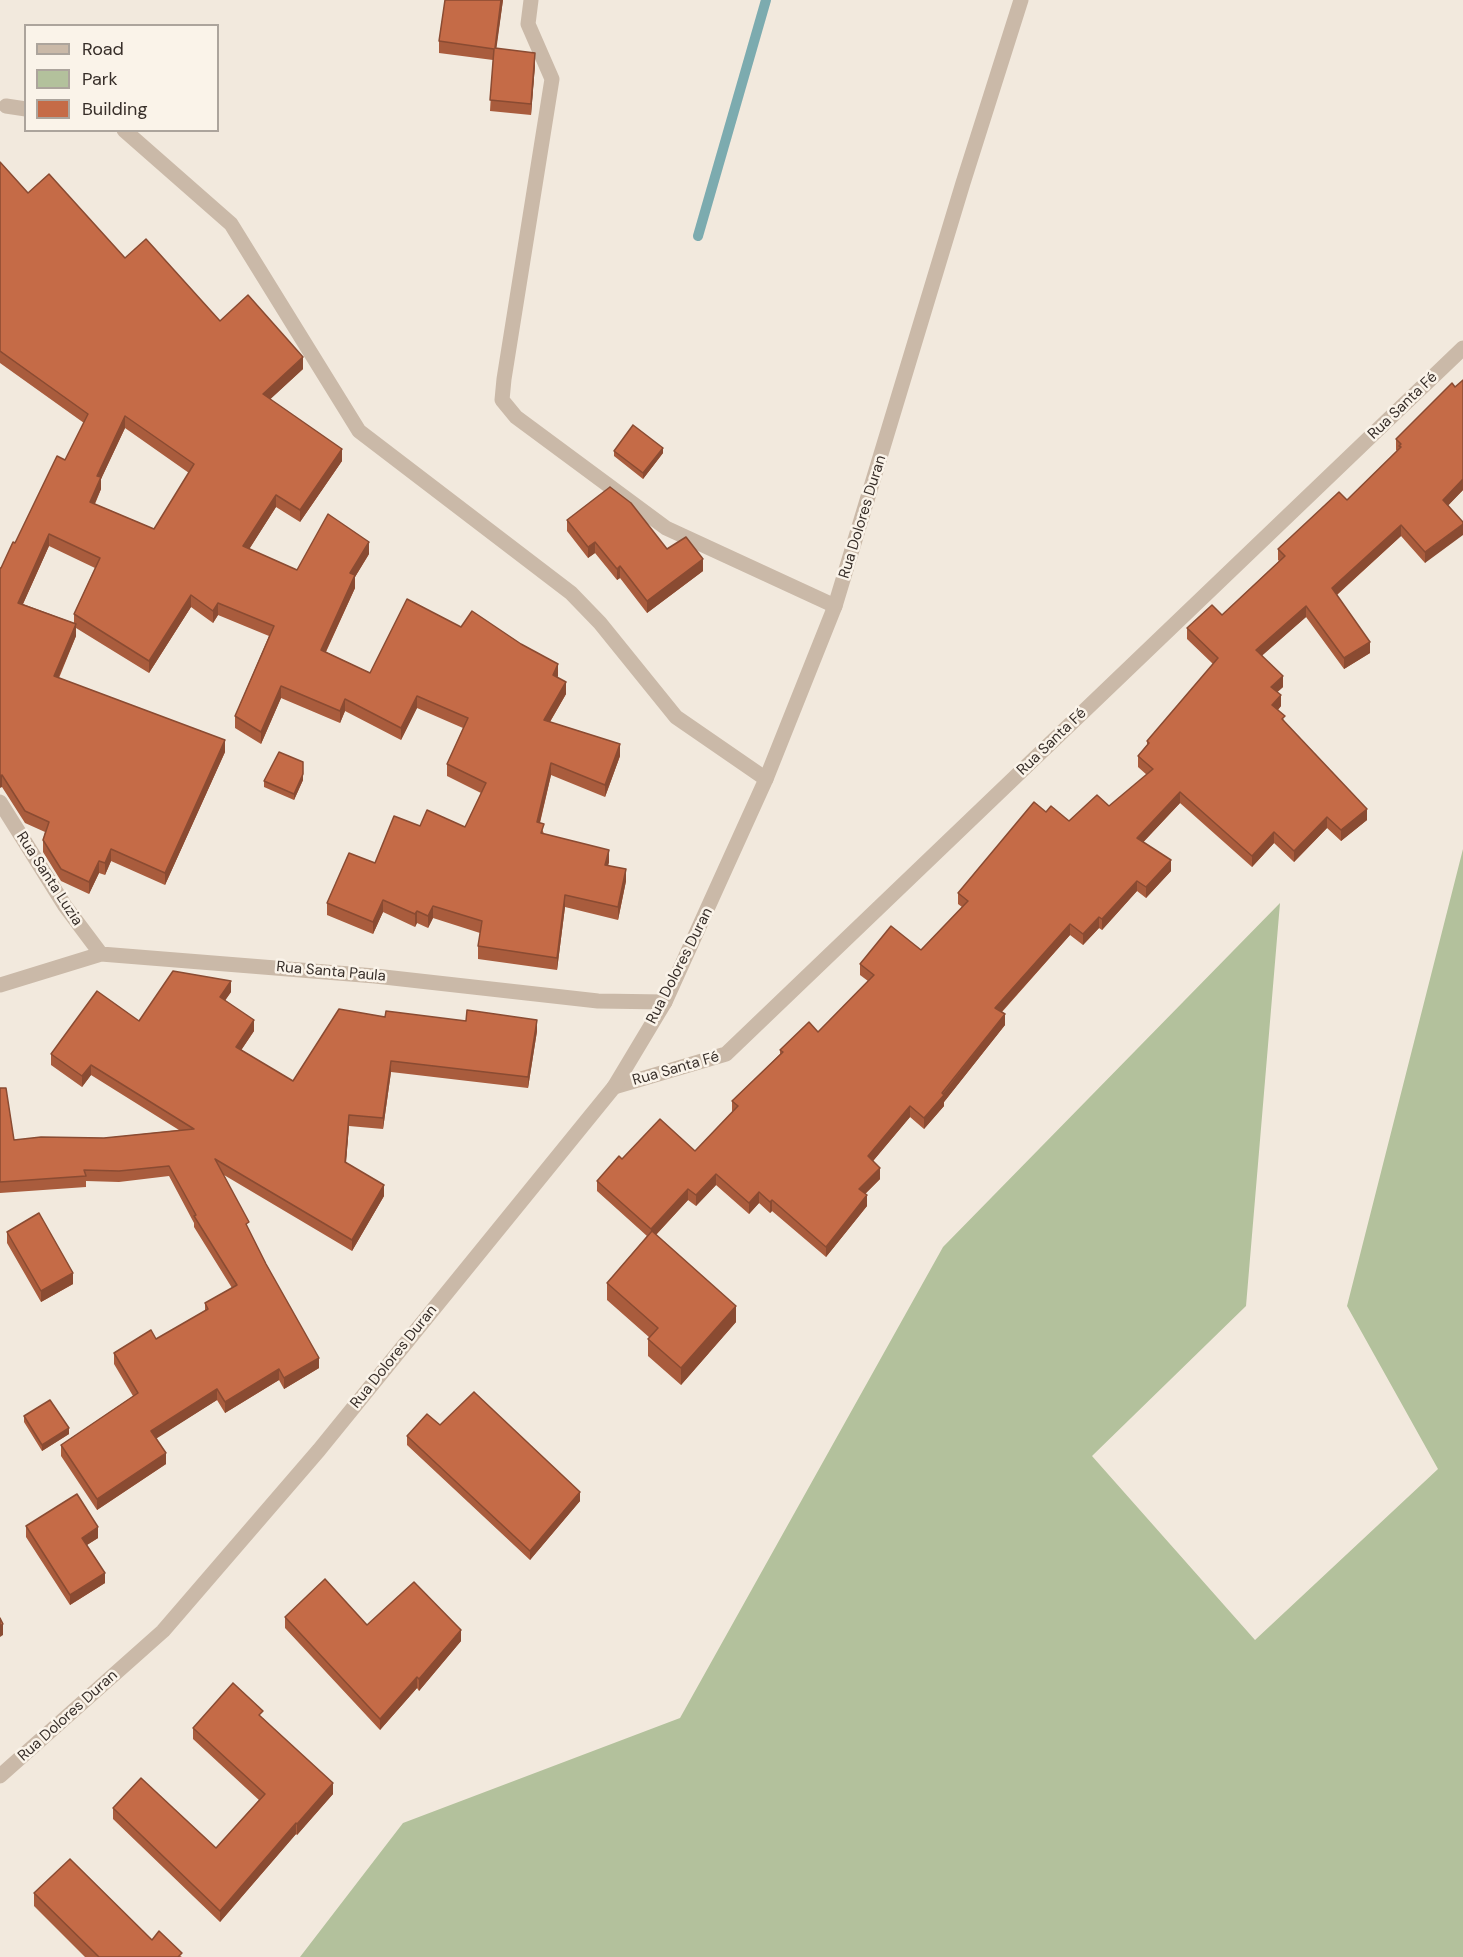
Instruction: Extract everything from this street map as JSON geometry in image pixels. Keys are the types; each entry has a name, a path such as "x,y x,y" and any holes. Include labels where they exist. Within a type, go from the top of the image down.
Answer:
{"street":[{"path":"531,0 528,24 552,79 502,400 516,417 666,528 835,606"},
{"name":"Rua Dolores Duran","path":"0,1776 163,1631 319,1450 614,1086 665,1002 766,779 835,606 966,172 1021,0"},
{"path":"6,106 24,109"},
{"path":"126,132 231,224 359,431 571,593 600,623 676,717 766,779"},
{"name":"Rua Santa Fé","path":"614,1086 726,1054 1463,348"},
{"name":"Rua Santa Luzia","path":"0,802 64,906 101,954"},
{"name":"Rua Santa Paula","path":"0,985 101,954 375,976 598,1001 665,1002"}],"green space":[{"path":"1463,849 1463,1957 300,1957 403,1823 680,1718 943,1247 1280,903 1246,1306 1092,1456 1255,1640 1438,1469 1347,1306"}],"building":[{"path":"445,0 501,0 495,48 535,53 531,104 490,100 494,49 439,41"},
{"path":"0,162 28,193 49,174 125,258 146,239 220,321 248,295 303,357 263,394 342,449 300,510 276,495 243,546 297,570 328,514 369,542 350,573 355,575 321,650 370,673 407,599 461,627 472,611 521,644 558,664 553,675 566,682 544,720 620,744 605,785 551,763 537,822 544,824 541,833 609,850 605,865 626,869 618,907 565,895 557,958 478,946 482,921 433,906 428,916 417,911 415,914 383,900 373,922 327,903 349,853 375,863 394,816 420,826 427,810 465,827 486,783 447,764 468,718 417,696 401,728 345,699 340,711 281,686 261,732 235,716 274,626 218,603 213,611 191,595 149,661 74,614 100,558 49,534 18,603 76,624 54,676 225,740 165,873 111,849 105,863 99,861 89,882 61,869 43,840 49,822 25,811 2,775 0,776 0,568 13,542 15,543 57,456 65,460 88,414 0,351","holes":["125,416 194,464 154,529 90,502 101,477 97,476"]},
{"path":"1463,380 1463,479 1443,500 1463,524 1425,552 1401,525 1332,588 1370,642 1344,658 1306,606 1256,650 1283,676 1271,687 1281,695 1272,705 1285,716 1282,719 1367,809 1341,830 1327,817 1294,851 1274,832 1252,856 1180,792 1137,838 1171,860 1146,887 1137,881 1102,919 1099,917 1083,934 1070,924 995,1008 1005,1014 942,1093 944,1095 924,1118 910,1106 868,1156 880,1168 859,1189 867,1195 826,1247 772,1200 770,1202 759,1192 749,1203 716,1174 696,1195 688,1189 651,1229 597,1181 619,1156 622,1159 660,1119 695,1151 738,1106 732,1101 783,1052 780,1050 809,1022 818,1032 874,975 860,964 891,926 921,950 968,901 958,893 1034,802 1046,812 1051,806 1069,821 1097,795 1109,806 1153,769 1138,756 1149,743 1147,741 1218,658 1187,628 1212,605 1222,615 1285,556 1278,549 1339,492 1347,500 1401,447 1396,439 1452,383 1455,387"},
{"path":"633,425 663,448 643,473 614,451"},
{"path":"610,487 631,503 667,549 686,537 703,559 647,601 620,566 617,569 595,542 588,547 567,520"},
{"path":"279,752 303,762 303,774 294,794 264,781"},
{"path":"173,971 231,981 220,997 254,1020 236,1047 293,1081 339,1009 385,1017 386,1011 466,1021 467,1010 537,1020 528,1077 391,1061 383,1118 349,1115 345,1162 384,1185 352,1240 215,1159 249,1222 246,1224 266,1264 319,1358 284,1378 279,1369 225,1402 217,1389 151,1431 166,1453 97,1499 61,1445 138,1393 114,1353 151,1330 156,1339 208,1309 205,1303 237,1285 194,1216 196,1215 169,1166 119,1171 84,1170 86,1176 0,1182 0,1088 6,1088 14,1140 41,1137 104,1138 194,1129 91,1065 82,1076 51,1054 97,991 139,1021"},
{"path":"39,1213 73,1273 41,1291 7,1232"},
{"path":"652,1231 736,1306 681,1368 648,1339 658,1328 607,1283"},
{"path":"474,1392 580,1492 530,1551 407,1436 427,1414 440,1425"},
{"path":"50,1400 69,1428 42,1445 24,1416"},
{"path":"77,1494 98,1527 82,1538 105,1573 70,1595 26,1526"},
{"path":"325,1579 367,1625 414,1582 461,1630 419,1679 417,1677 380,1719 285,1617"},
{"path":"233,1683 263,1711 259,1715 333,1783 220,1911 113,1808 141,1778 216,1848 265,1794 193,1728"},
{"path":"70,1859 152,1940 159,1931 182,1953 178,1957 99,1957 34,1893"}],"waterway":[{"path":"698,236 766,0"}]}
